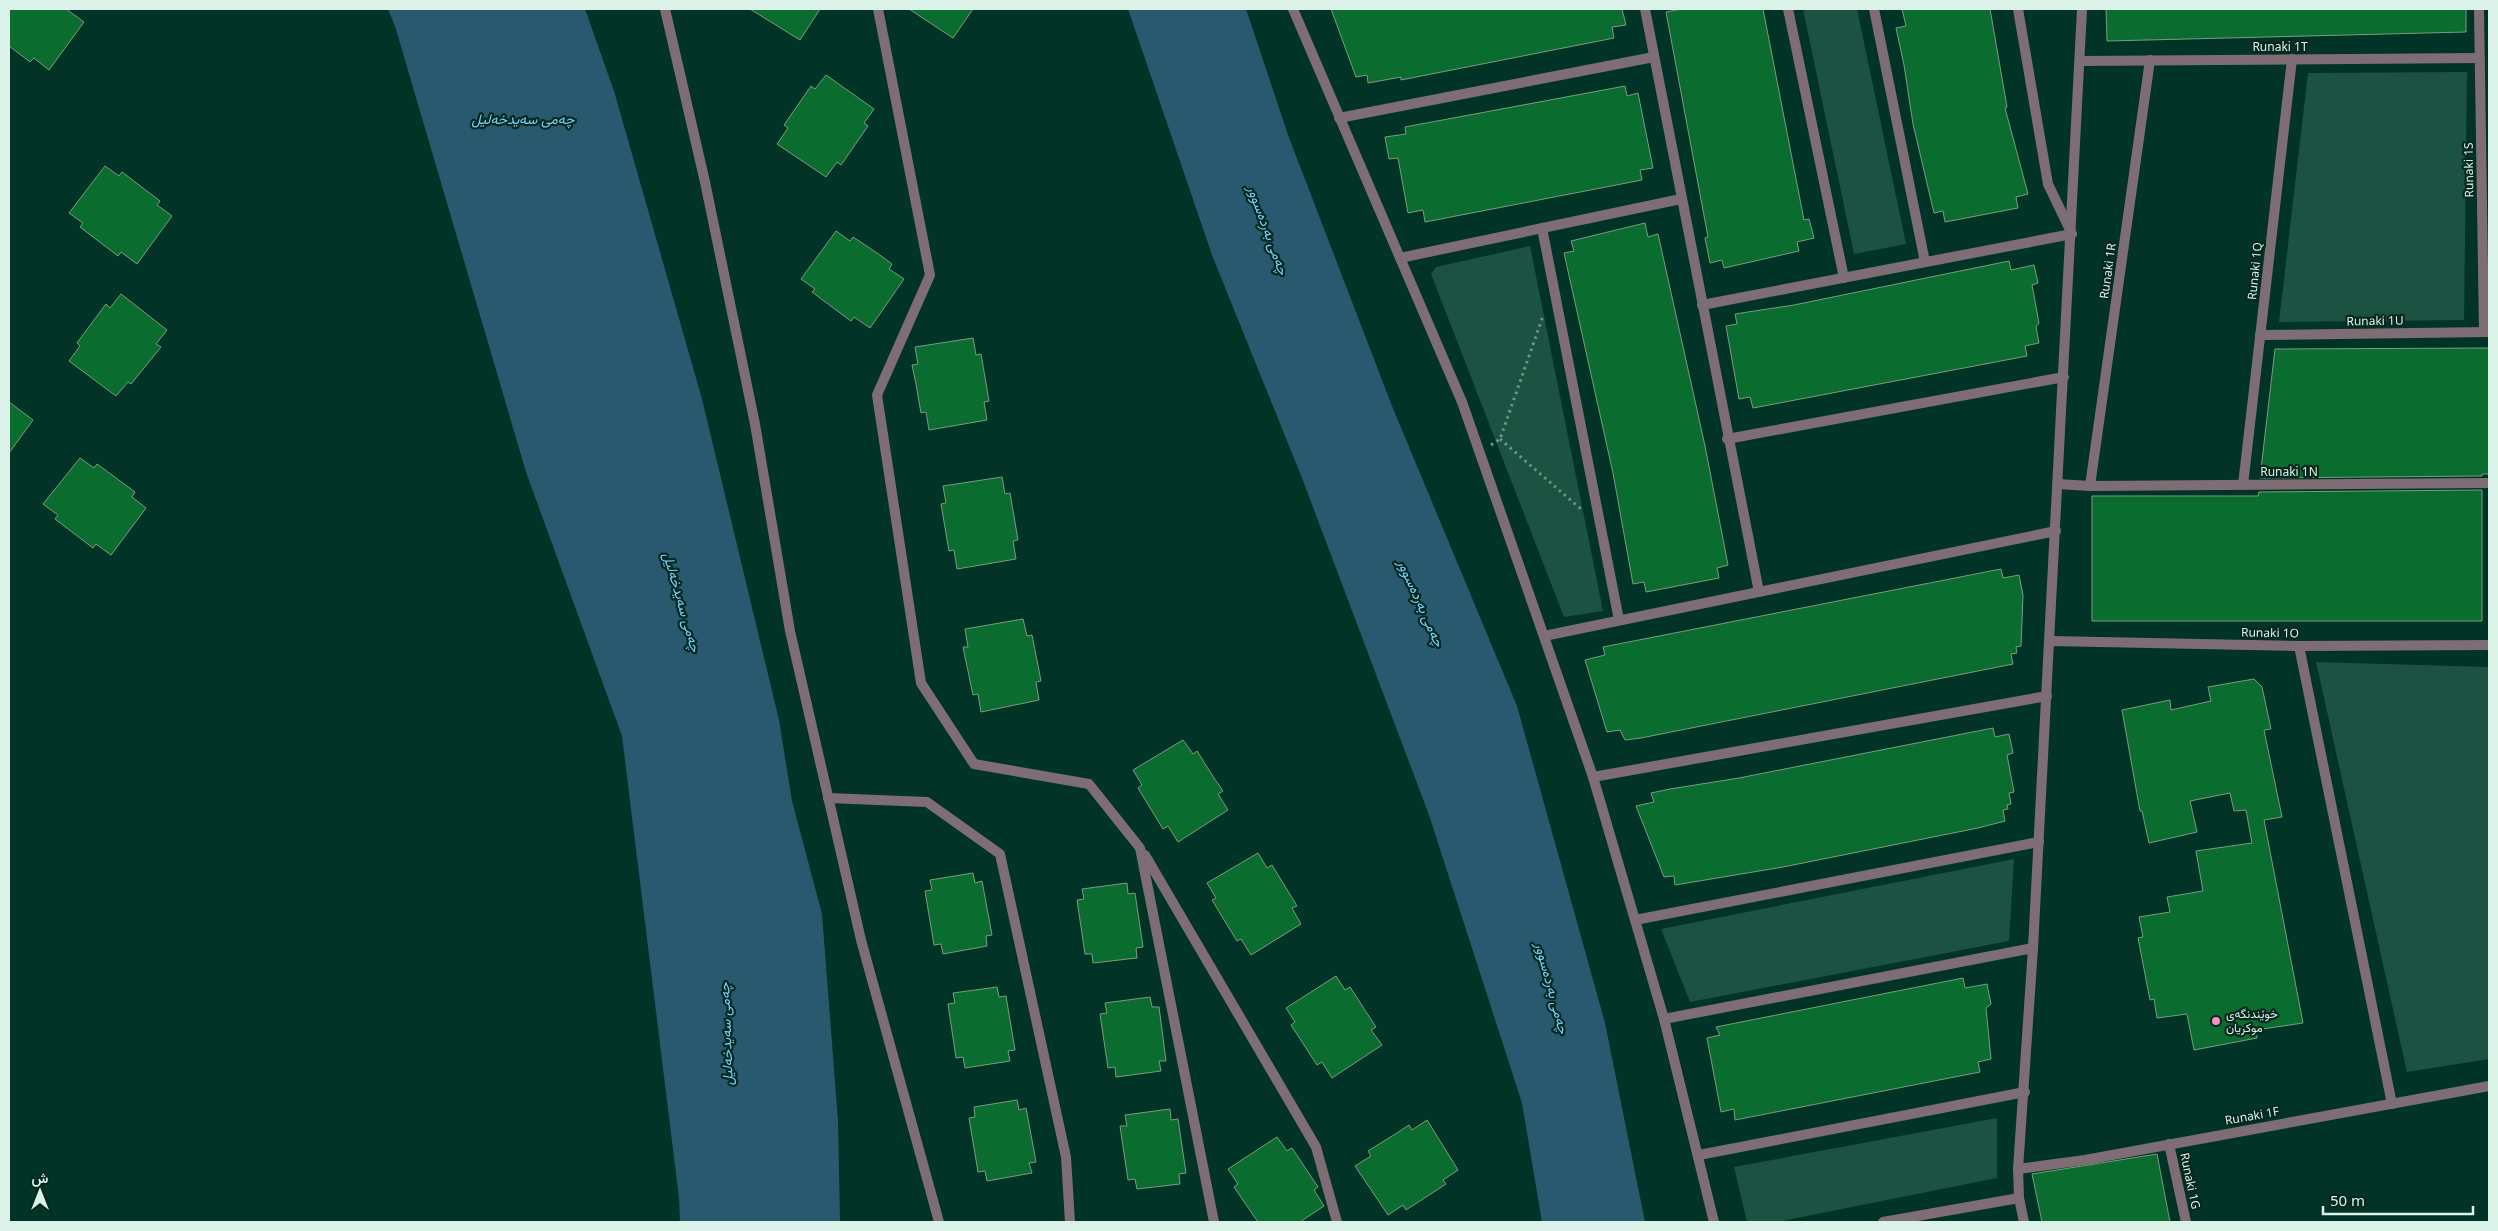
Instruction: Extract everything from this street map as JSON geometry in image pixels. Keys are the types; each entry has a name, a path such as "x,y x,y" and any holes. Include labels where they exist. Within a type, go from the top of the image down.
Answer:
{"street":[{"path":"665,9 705,182 754,424 790,631 861,940 939,1222"},
{"path":"878,9 930,274 877,395 921,683 974,764 1089,784 1140,848 1316,1147 1337,1222"},
{"path":"1293,9 1462,402 1593,777 1664,1018 1714,1222"},
{"path":"1645,9 1727,439 1759,592"},
{"path":"1788,9 1844,278"},
{"path":"1874,9 1924,262"},
{"path":"2018,9 2048,184 2072,234"},
{"path":"2024,1222 2019,1198 2018,1169 2025,1092 2039,842 2081,61 2082,9"},
{"name":"Runaki 1S","path":"2479,9 2486,332"},
{"path":"1339,118 1654,57"},
{"name":"Runaki 1T","path":"2081,61 2480,58"},
{"name":"Runaki 1R","path":"2090,486 2150,60"},
{"name":"Runaki 1Q","path":"2243,485 2292,60"},
{"path":"1400,258 1681,198"},
{"path":"1542,228 1619,620"},
{"path":"1702,305 2072,234"},
{"name":"Runaki 1U","path":"2260,335 2486,332"},
{"path":"1727,439 2064,377"},
{"name":"Runaki 1N","path":"2058,484 2090,486 2489,483"},
{"path":"1544,636 2056,531"},
{"name":"Runaki 1O","path":"2050,641 2299,646 2489,645"},
{"path":"2299,646 2392,1104"},
{"path":"1593,777 2047,696"},
{"path":"828,798 927,802 1000,854 1066,1157 1070,1222"},
{"path":"1635,920 2039,842"},
{"path":"1140,848 1214,1222"},
{"path":"1664,1018 2033,948"},
{"name":"Runaki 1F","path":"2018,1169 2169,1144 2489,1086"},
{"path":"1699,1155 2025,1092"},
{"name":"Runaki 1G","path":"2169,1144 2186,1222"},
{"path":"1883,1222 2019,1198"}],"path":[{"path":"1544,313 1500,439 1601,527"}],"green space":[{"path":"1803,9 1857,9 1906,244 1854,254"},
{"path":"2467,72 2464,320 2279,322 2308,73"},
{"path":"1530,246 1603,611 1564,617 1431,274 1436,267"},
{"path":"2316,662 2489,667 2489,1059 2407,1072"},
{"path":"2014,859 2009,941 1690,1002 1661,929"},
{"path":"1997,1118 1997,1178 1777,1222 1747,1222 1734,1167"}],"water":[{"name":"چەمی سەیدخەلیل","path":"388,9 585,9 614,91 702,399 779,720 792,801 822,914 838,1121 840,1222 680,1222 679,1198 622,736 526,472 395,26"},
{"name":"چەمی بەردەسوور","path":"1128,9 1246,9 1288,135 1392,406 1517,706 1605,1023 1645,1222 1542,1222 1522,1103 1429,815 1302,478 1212,255"}],"building":[{"path":"9,9 66,9 84,22 49,70 34,58 30,62 9,46"},
{"path":"750,9 820,9 800,40"},
{"path":"909,9 973,9 953,38"},
{"path":"1331,9 1622,9 1626,25 1612,27 1614,38 1401,80 1401,77 1368,83 1367,75 1356,77"},
{"path":"1682,9 1763,9 1804,220 1809,219 1814,238 1797,242 1799,251 1724,268 1722,260 1710,263 1705,238 1708,237 1666,12"},
{"path":"1902,9 1990,9 2007,107 2005,108 2028,194 2016,197 2018,208 1945,222 1943,211 1934,213 1913,124 1896,28 1906,26"},
{"path":"2106,9 2466,9 2466,32 2107,41"},
{"path":"826,75 874,109 864,123 868,126 841,165 837,162 826,177 777,144 788,128 784,125 811,86 815,89"},
{"path":"1625,86 1627,96 1638,93 1653,168 1640,170 1642,180 1425,222 1423,210 1408,213 1398,158 1389,159 1385,137 1406,134 1405,127"},
{"path":"105,166 119,176 122,172 160,201 157,205 172,216 137,264 121,252 118,256 80,227 83,223 69,213"},
{"path":"1645,223 1648,237 1658,234 1705,446 1728,565 1717,568 1719,578 1646,592 1644,582 1633,584 1613,473 1564,253 1574,251 1571,241"},
{"path":"836,231 850,241 853,237 877,253 892,264 889,269 904,279 870,328 854,317 851,321 812,292 815,289 801,279"},
{"path":"2009,261 2011,270 2034,265 2038,283 2032,285 2039,323 2036,327 2039,343 2025,346 2027,356 1753,408 1750,397 1739,399 1726,326 1737,324 1735,314 1794,305"},
{"path":"121,294 167,330 156,344 161,347 131,384 128,382 116,396 69,361 80,346 77,343 106,304 110,308"},
{"path":"973,338 976,355 981,354 989,401 984,402 987,420 929,430 926,412 921,413 912,365 918,364 915,347"},
{"path":"2489,348 2489,474 2482,474 2482,476 2260,478 2275,349"},
{"path":"9,402 33,420 9,453"},
{"path":"80,458 94,468 97,464 135,492 132,497 146,508 111,555 96,544 93,548 55,519 58,515 43,504"},
{"path":"1002,477 1005,494 1010,493 1018,540 1013,541 1016,559 957,569 954,550 949,551 941,504 946,503 943,486"},
{"path":"2482,490 2482,621 2092,621 2092,496 2258,496 2259,492"},
{"path":"2001,569 2003,578 2019,575 2023,595 2021,646 2016,647 2017,653 2011,654 2013,664 1641,738 1625,740 1620,730 1607,732 1585,660 1605,655 1603,647"},
{"path":"1023,619 1027,636 1032,635 1041,681 1036,682 1039,700 981,712 978,694 973,695 963,647 968,647 965,629"},
{"path":"2254,679 2262,687 2271,729 2264,730 2282,817 2264,820 2303,1023 2256,1030 2257,1038 2194,1050 2187,1014 2157,1018 2154,999 2150,1000 2138,938 2143,937 2139,917 2170,912 2167,897 2203,891 2196,851 2252,843 2246,810 2234,811 2230,793 2190,801 2197,832 2149,843 2142,811 2140,811 2122,710 2170,700 2171,710 2211,701 2208,687"},
{"path":"1993,728 1995,737 2009,734 2013,753 2007,755 2014,792 2009,793 2011,804 2007,805 2008,809 2003,810 2005,821 1978,828 1783,867 1675,885 1674,876 1664,877 1636,806 1654,802 1651,793 1739,778"},
{"path":"1183,740 1193,754 1197,751 1223,791 1218,794 1228,810 1178,842 1168,826 1163,829 1138,788 1142,785 1133,770"},
{"path":"1258,853 1267,868 1272,865 1297,906 1292,908 1301,924 1251,955 1241,939 1237,941 1212,900 1216,898 1207,883"},
{"path":"973,873 975,883 982,881 992,935 986,936 987,946 943,954 941,944 934,945 925,891 932,890 930,880"},
{"path":"1127,883 1128,894 1135,893 1143,947 1136,948 1137,958 1093,963 1092,954 1085,954 1077,900 1084,899 1082,889"},
{"path":"1336,976 1345,990 1350,987 1376,1027 1371,1030 1382,1045 1332,1078 1322,1062 1317,1065 1291,1025 1295,1022 1286,1008"},
{"path":"1963,978 1965,988 1987,984 1991,1004 1986,1008 1991,1059 1978,1062 1980,1072 1735,1120 1734,1109 1721,1112 1707,1038 1720,1035 1716,1027"},
{"path":"997,987 999,997 1006,996 1015,1050 1008,1051 1010,1061 965,1068 963,1057 956,1058 948,1004 955,1003 953,993"},
{"path":"1150,997 1152,1007 1159,1007 1166,1061 1159,1061 1161,1071 1116,1077 1115,1067 1108,1068 1100,1014 1107,1013 1105,1003"},
{"path":"1017,1100 1019,1110 1026,1108 1036,1162 1029,1163 1032,1173 987,1181 985,1171 978,1172 969,1118 975,1117 974,1107"},
{"path":"1170,1109 1171,1120 1178,1119 1186,1173 1179,1174 1180,1184 1137,1189 1135,1179 1128,1180 1120,1126 1127,1126 1125,1115"},
{"path":"1427,1120 1458,1170 1443,1180 1446,1184 1406,1210 1403,1205 1388,1215 1355,1166 1371,1156 1368,1151 1409,1125 1412,1130"},
{"path":"1277,1137 1287,1151 1292,1148 1318,1187 1314,1190 1324,1206 1300,1222 1258,1222 1234,1187 1238,1184 1228,1169"},
{"path":"2157,1154 2170,1222 2042,1222 2032,1174"}],"place":[{"name":"خوێندنگەی موکریان","path":"2216,1021"}]}
